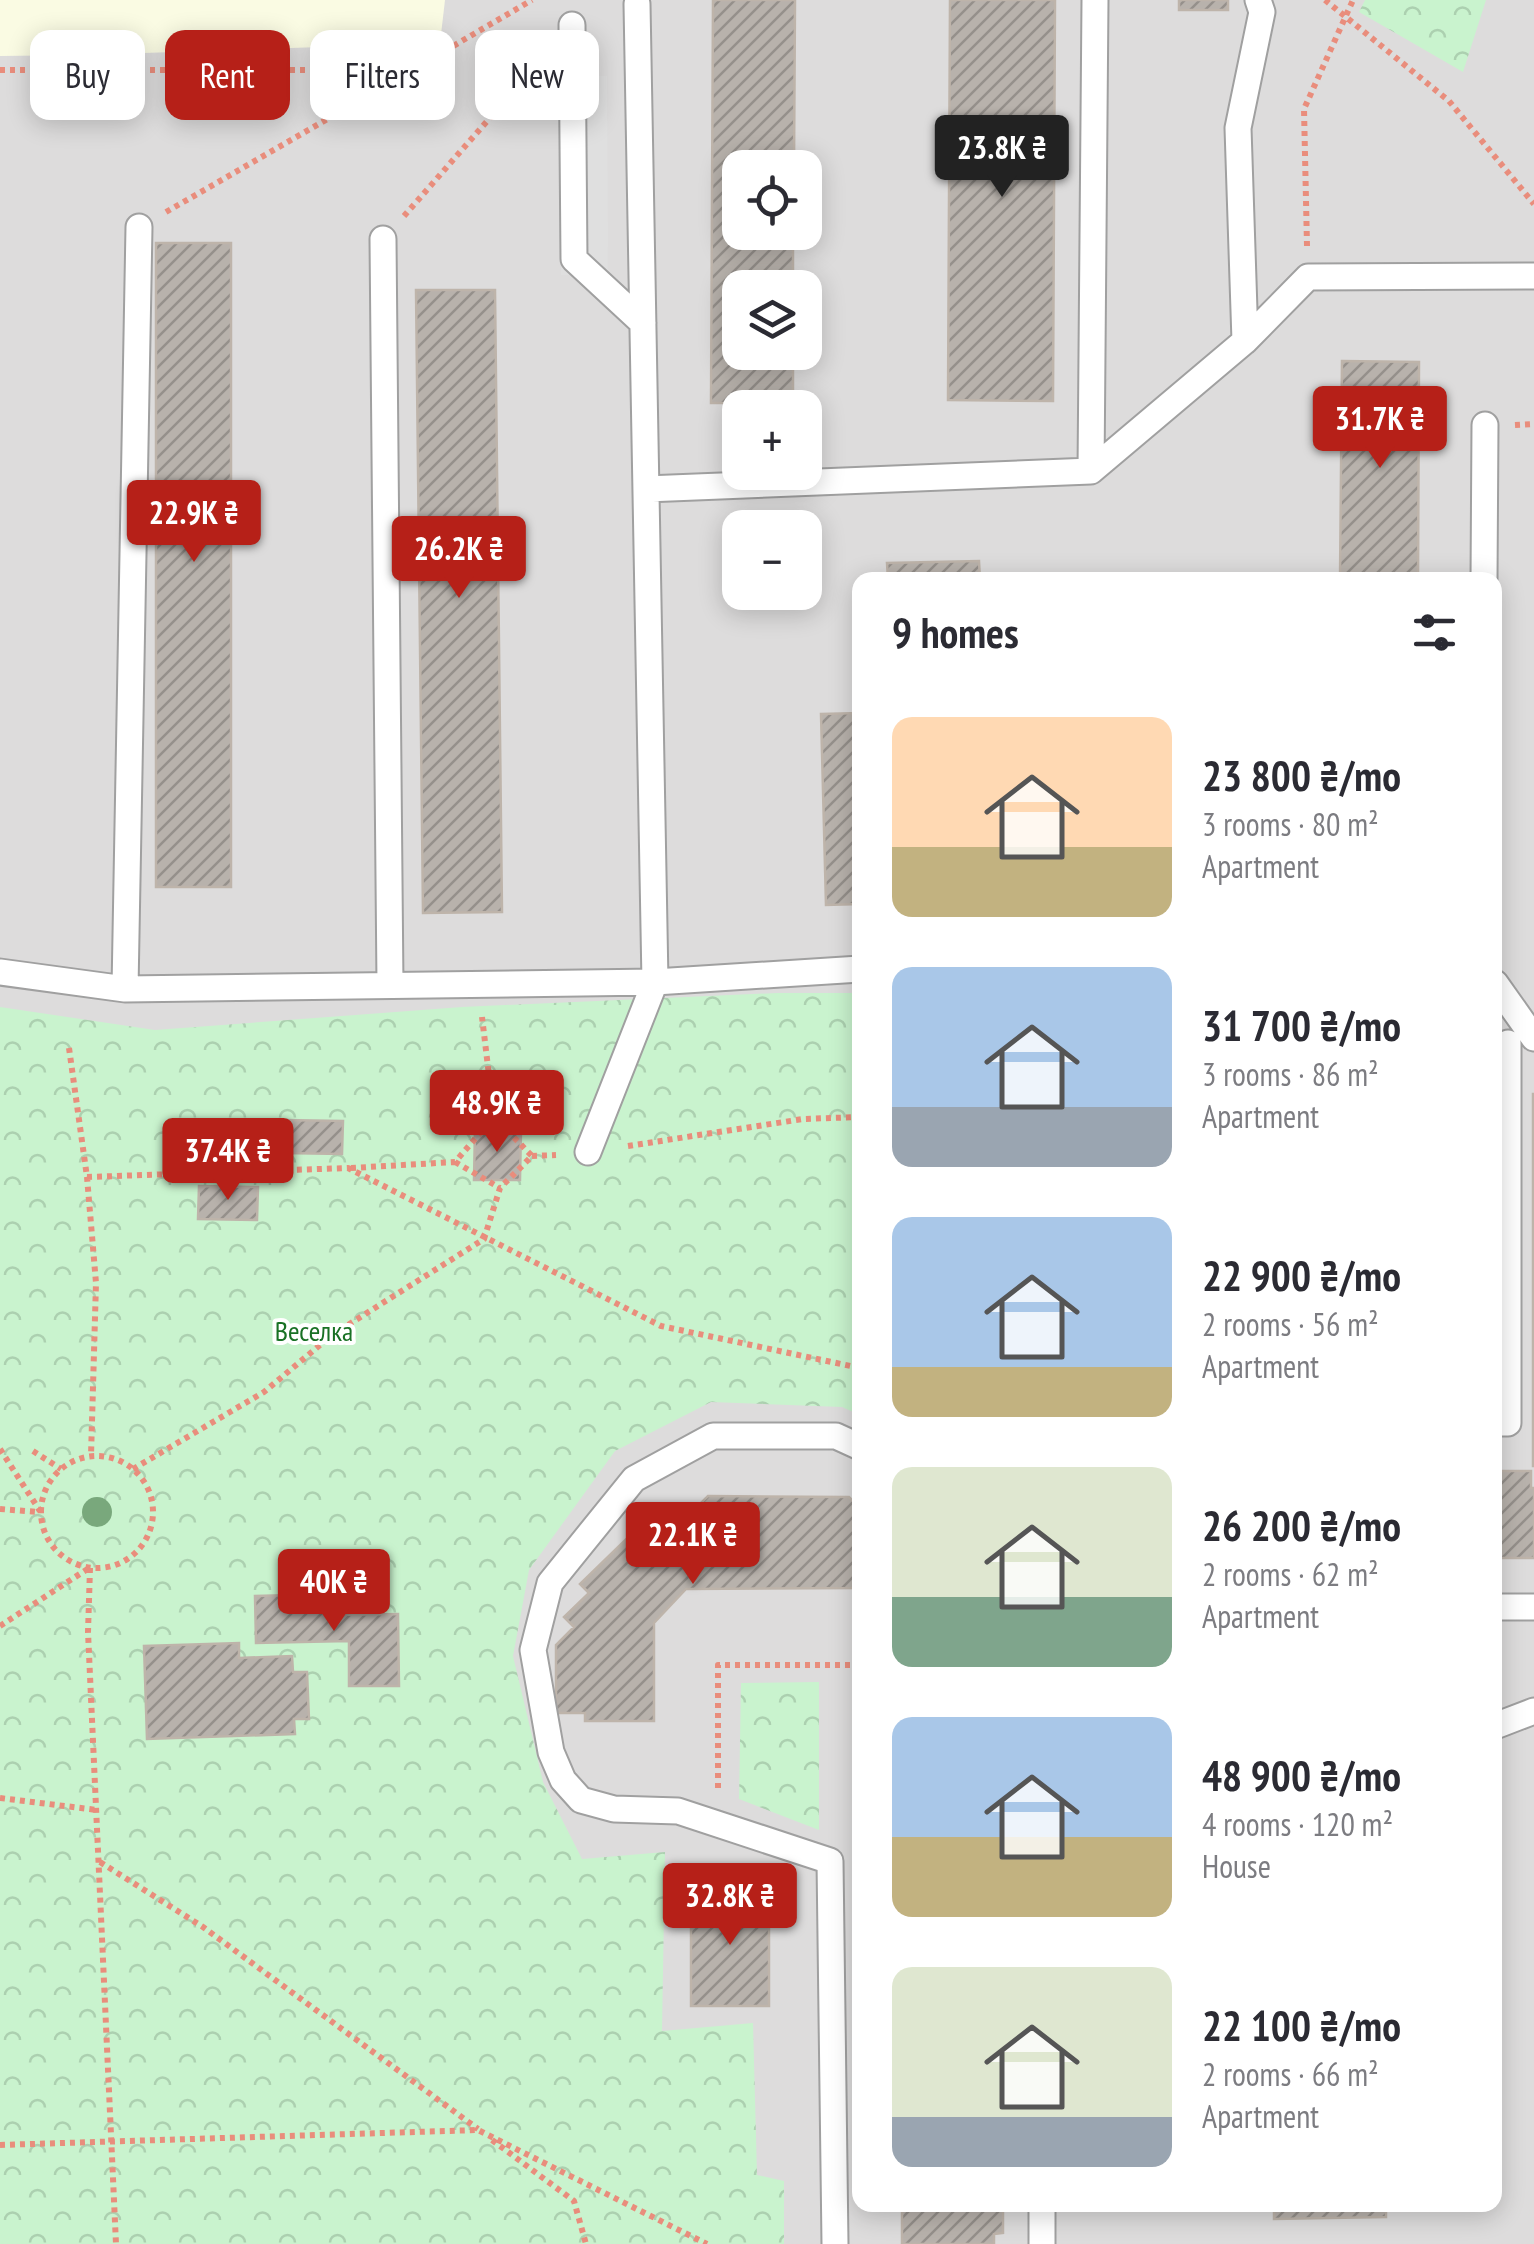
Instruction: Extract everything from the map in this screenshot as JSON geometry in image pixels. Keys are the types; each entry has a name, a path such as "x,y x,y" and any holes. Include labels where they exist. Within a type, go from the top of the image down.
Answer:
{"lane":[{"path":"1091,472 1095,0"},
{"path":"1245,341 1238,128 1262,12 1258,0"},
{"path":"588,1152 655,982 637,4"},
{"path":"572,24 574,259 643,324"},
{"path":"125,989 138,227"},
{"path":"383,240 390,985"},
{"path":"646,489 1091,472 1245,341 1308,277 1534,276"},
{"path":"1484,572 1486,425"},
{"path":"0,972 125,989 655,982 852,970"},
{"path":"1502,1001 1518,1041 1508,1423 1502,1423"},
{"path":"834,2244 830,1861 678,1810 614,1809 581,1800 562,1780 551,1752 533,1650 550,1583 634,1479 712,1436 836,1436 852,1443"},
{"path":"1502,1607 1534,1607"},
{"path":"1502,1723 1534,1712"},
{"path":"1042,2212 1042,2244"}],"path":[{"path":"455,45 532,0"},
{"path":"1325,0 1449,102 1534,204"},
{"path":"1308,277 1304,109 1353,0"},
{"path":"383,240 572,24"},
{"path":"0,70 310,70"},
{"path":"138,227 325,120"},
{"path":"485,1045 494,1117 532,1156"},
{"path":"69,1048 87,1177 96,1283 91,1456"},
{"path":"133,1468 264,1392 332,1335 484,1239 500,1188 532,1156 588,1152 803,1119 852,1116"},
{"path":"455,1162 494,1117"},
{"path":"87,1177 455,1162 500,1188"},
{"path":"348,1168 661,1326 852,1366"},
{"path":"0,1449 40,1512 53,1547 66,1560 90,1568 121,1564 137,1553 148,1538 153,1519 146,1483 133,1468 106,1456 75,1460 61,1468 50,1481 40,1512"},
{"path":"33,1450 61,1468"},
{"path":"0,1509 40,1512"},
{"path":"0,1626 90,1568"},
{"path":"90,1568 88,1632 116,2244"},
{"path":"718,1824 718,1666 852,1665"},
{"path":"0,1798 97,1810"},
{"path":"99,1862 203,1927 574,2201 586,2244"},
{"path":"0,2145 478,2130 707,2244"}],"shaded area":[{"path":"0,0 1534,0 1534,2244 0,2244"},
{"path":"0,0 445,0 442,30 310,30 310,47 290,48 290,30 165,30 165,52 145,53 145,30 30,30 30,56 0,56"},
{"path":"599,76 607,76 608,275 561,275 560,120 599,120"}],"green space":[{"path":"1365,0 1486,0 1463,72 1359,12"},
{"name":"Веселка","path":"852,993 852,1411 842,1407 711,1402 615,1451 529,1570 513,1656 543,1782 582,1859 665,1852 662,2031 753,2023 757,2175 784,2181 784,2244 0,2244 0,1007 155,1030 462,1007"},
{"path":"819,1682 819,1830 739,1799 741,1683"}],"building":[{"path":"713,0 795,0 794,150 722,150 722,250 793,250 793,270 722,270 722,370 793,370 793,390 722,390 722,403 711,403"},
{"path":"950,0 1055,0 1053,401 948,400"},
{"path":"1179,0 1228,0 1228,10 1179,10"},
{"path":"156,243 231,243 231,887 156,887"},
{"path":"416,290 495,290 502,912 423,913"},
{"path":"1342,361 1419,362 1418,572 1340,572"},
{"path":"979,561 980,572 888,572 887,563"},
{"path":"852,713 852,904 826,905 821,714"},
{"path":"1534,1094 1534,1466 1533,1466"},
{"path":"283,1120 343,1121 342,1154 283,1153"},
{"path":"475,1129 521,1130 520,1180 474,1180"},
{"path":"199,1186 258,1187 257,1220 198,1219"},
{"path":"1502,1471 1531,1471 1534,1558 1502,1558"},
{"path":"1502,1471 1531,1471 1534,1558 1502,1558"},
{"path":"708,1496 849,1497 852,1588 686,1589 654,1623 654,1721 585,1721 585,1713 556,1713 556,1645 574,1627 564,1617 589,1593 580,1584 648,1518 656,1527 679,1504 689,1515"},
{"path":"332,1594 332,1615 398,1614 399,1686 349,1686 349,1641 256,1643 255,1596"},
{"path":"239,1643 239,1658 292,1656 293,1672 307,1672 309,1719 294,1719 295,1734 147,1739 144,1646"},
{"path":"691,1889 769,1889 769,2006 691,2006"},
{"path":"902,2212 1003,2212 1003,2233 994,2234 994,2244 902,2244"},
{"path":"1274,2212 1386,2212 1386,2217 1274,2219"}]}
